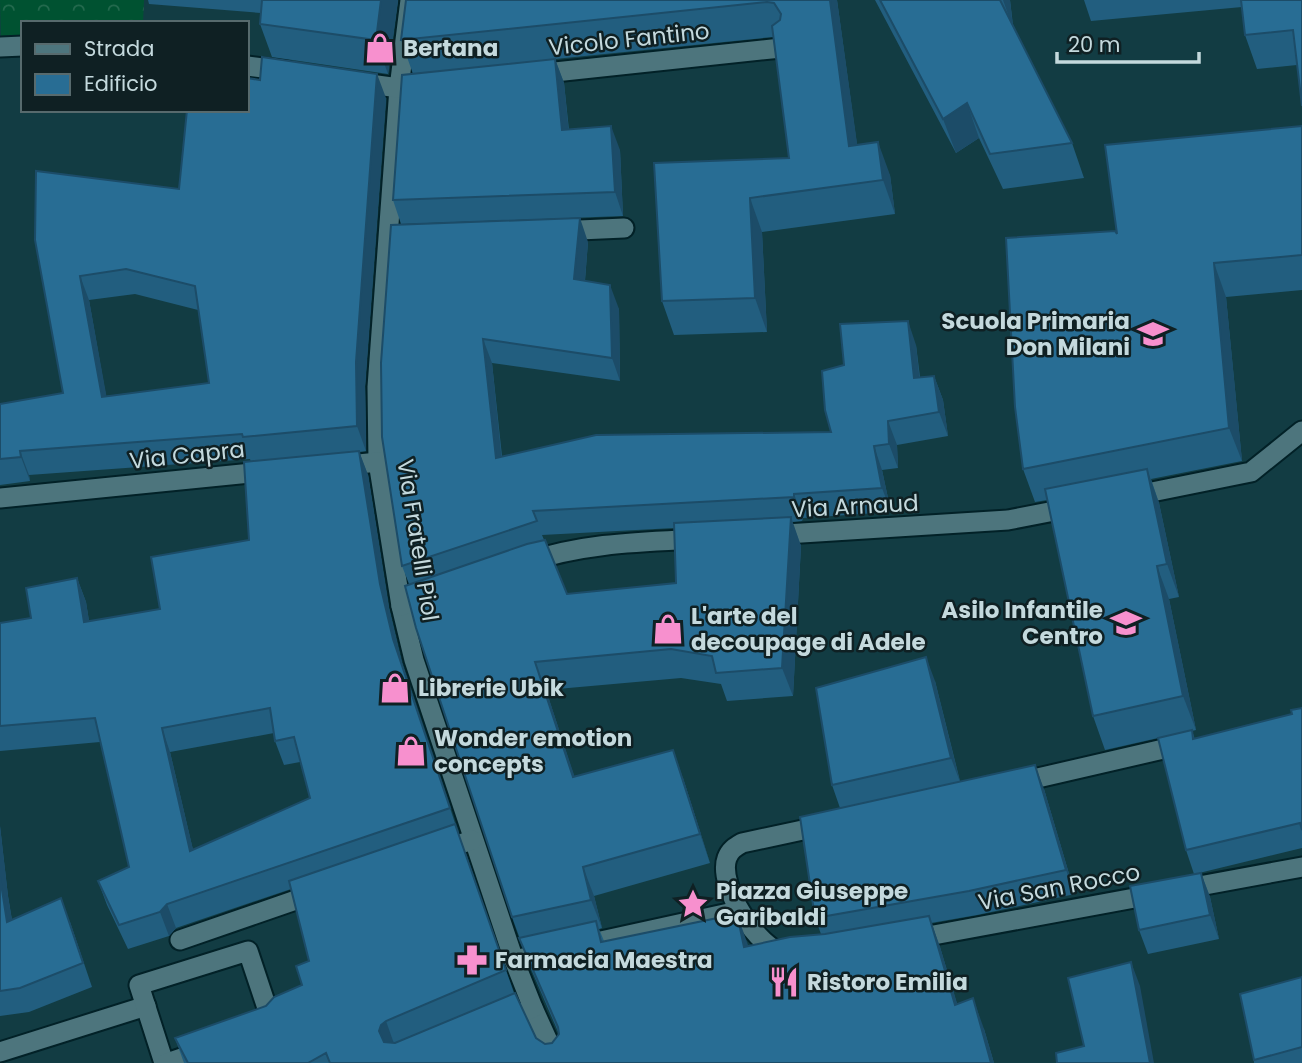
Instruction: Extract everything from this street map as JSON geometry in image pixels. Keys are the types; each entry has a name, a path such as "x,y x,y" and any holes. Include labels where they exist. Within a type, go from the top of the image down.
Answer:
{"street":[{"name":"Via Fratelli Piol","path":"410,0 399,88 395,237 377,387 379,462 401,606 414,660 513,960 558,1063"},
{"path":"0,47 21,46"},
{"name":"Vicolo Fantino","path":"521,75 780,48"},
{"path":"248,66 312,75"},
{"path":"339,80 399,88 440,84"},
{"path":"541,231 624,228"},
{"path":"1119,498 1251,472 1302,431"},
{"path":"319,467 379,462"},
{"name":"Via Capra","path":"0,498 291,470"},
{"name":"Via Arnaud","path":"749,536 1008,520 1094,503"},
{"path":"510,568 574,550 612,543 721,538"},
{"path":"401,606 450,589"},
{"path":"992,788 1204,740"},
{"path":"810,955 780,953 766,944 738,911 727,875 726,859 733,849 742,843 847,821"},
{"path":"422,857 472,840"},
{"name":"Via San Rocco","path":"890,943 1302,867"},
{"path":"180,940 332,888"},
{"path":"513,960 738,911"},
{"path":"220,1044 166,1063 139,985 248,951 273,1026 246,1035"},
{"path":"0,1052 146,1006"},
{"path":"486,1027 533,1008"}],"green space":[{"path":"0,0 144,0 143,21 21,21 21,43 1,42"}],"building":[{"path":"262,0 381,0 376,40 260,24"},
{"path":"406,0 830,0 849,146 878,142 883,180 750,198 755,298 662,301 654,163 789,158 772,26 780,20 781,14 774,3 401,40"},
{"path":"880,0 1000,0 1072,143 990,154 967,103 943,119"},
{"path":"1241,0 1302,0 1302,106 1293,30 1245,35"},
{"path":"262,57 377,74 356,362 357,426 243,437 242,434 20,451 21,457 0,459 0,404 63,393 35,240 36,171 179,189 187,112 248,112 248,78 260,80","holes":["126,269 195,286 209,383 102,397 80,276"]},
{"path":"555,59 562,130 611,126 615,192 393,200 402,75"},
{"name":"Scuola Primaria Don Milani","path":"1302,126 1302,255 1214,263 1229,428 1023,469 1015,407 1006,238 1115,231 1117,234 1105,145"},
{"path":"580,218 574,279 610,285 612,358 483,339 496,458 596,435 831,432 825,410 822,371 844,365 840,324 908,321 914,378 934,376 939,412 888,421 889,444 874,446 882,488 794,494 794,497 533,511 537,521 402,566 382,437 381,363 391,225"},
{"path":"359,451 380,584 393,639 450,808 167,904 160,912 119,925 98,881 129,867 95,718 0,726 0,623 31,618 26,588 77,578 84,622 160,609 151,557 249,540 244,462","holes":["270,708 275,741 294,737 310,798 190,851 162,728"]},
{"name":"Asilo Infantile Centro","path":"1147,469 1167,564 1157,566 1183,696 1093,716 1045,489"},
{"path":"791,517 782,668 716,673 712,656 671,649 535,662 573,777 673,750 700,834 583,867 591,900 512,917 416,628 405,586 545,540 567,594 676,583 674,523"},
{"path":"926,657 951,758 832,785 816,688"},
{"path":"1302,708 1302,830 1300,823 1186,850 1158,738 1192,730 1193,739 1292,714 1291,710"},
{"path":"1035,765 1066,870 969,891 815,918 800,817"},
{"path":"455,824 506,970 386,1021 379,1031 384,1042 395,1043 515,993 536,1038 545,1044 552,1043 559,1034 558,1027 519,938 596,921 601,942 737,914 744,947 790,937 825,934 929,916 955,1005 973,998 991,1063 330,1063 326,1053 308,1063 188,1063 175,1038 266,1006 274,997 302,985 296,966 309,961 289,881"},
{"path":"1201,873 1210,915 1139,930 1130,886"},
{"path":"0,877 7,922 61,898 83,963 20,988 0,991"},
{"path":"1131,962 1150,1063 1057,1063 1056,1053 1084,1046 1068,978"},
{"path":"1302,977 1302,1047 1254,1060 1240,994"}],"place":[{"name":"Bertana","path":"380,48"},
{"name":"Scuola Primaria Don Milani","path":"1153,334"},
{"name":"Asilo Infantile Centro","path":"1126,623"},
{"name":"L'arte del decoupage di Adele","path":"668,629"},
{"name":"Librerie Ubik","path":"395,688"},
{"name":"Wonder emotion concepts","path":"411,751"},
{"name":"Piazza Giuseppe Garibaldi","path":"693,904"},
{"name":"Farmacia Maestra","path":"472,960"},
{"name":"Ristoro Emilia","path":"784,982"}]}
